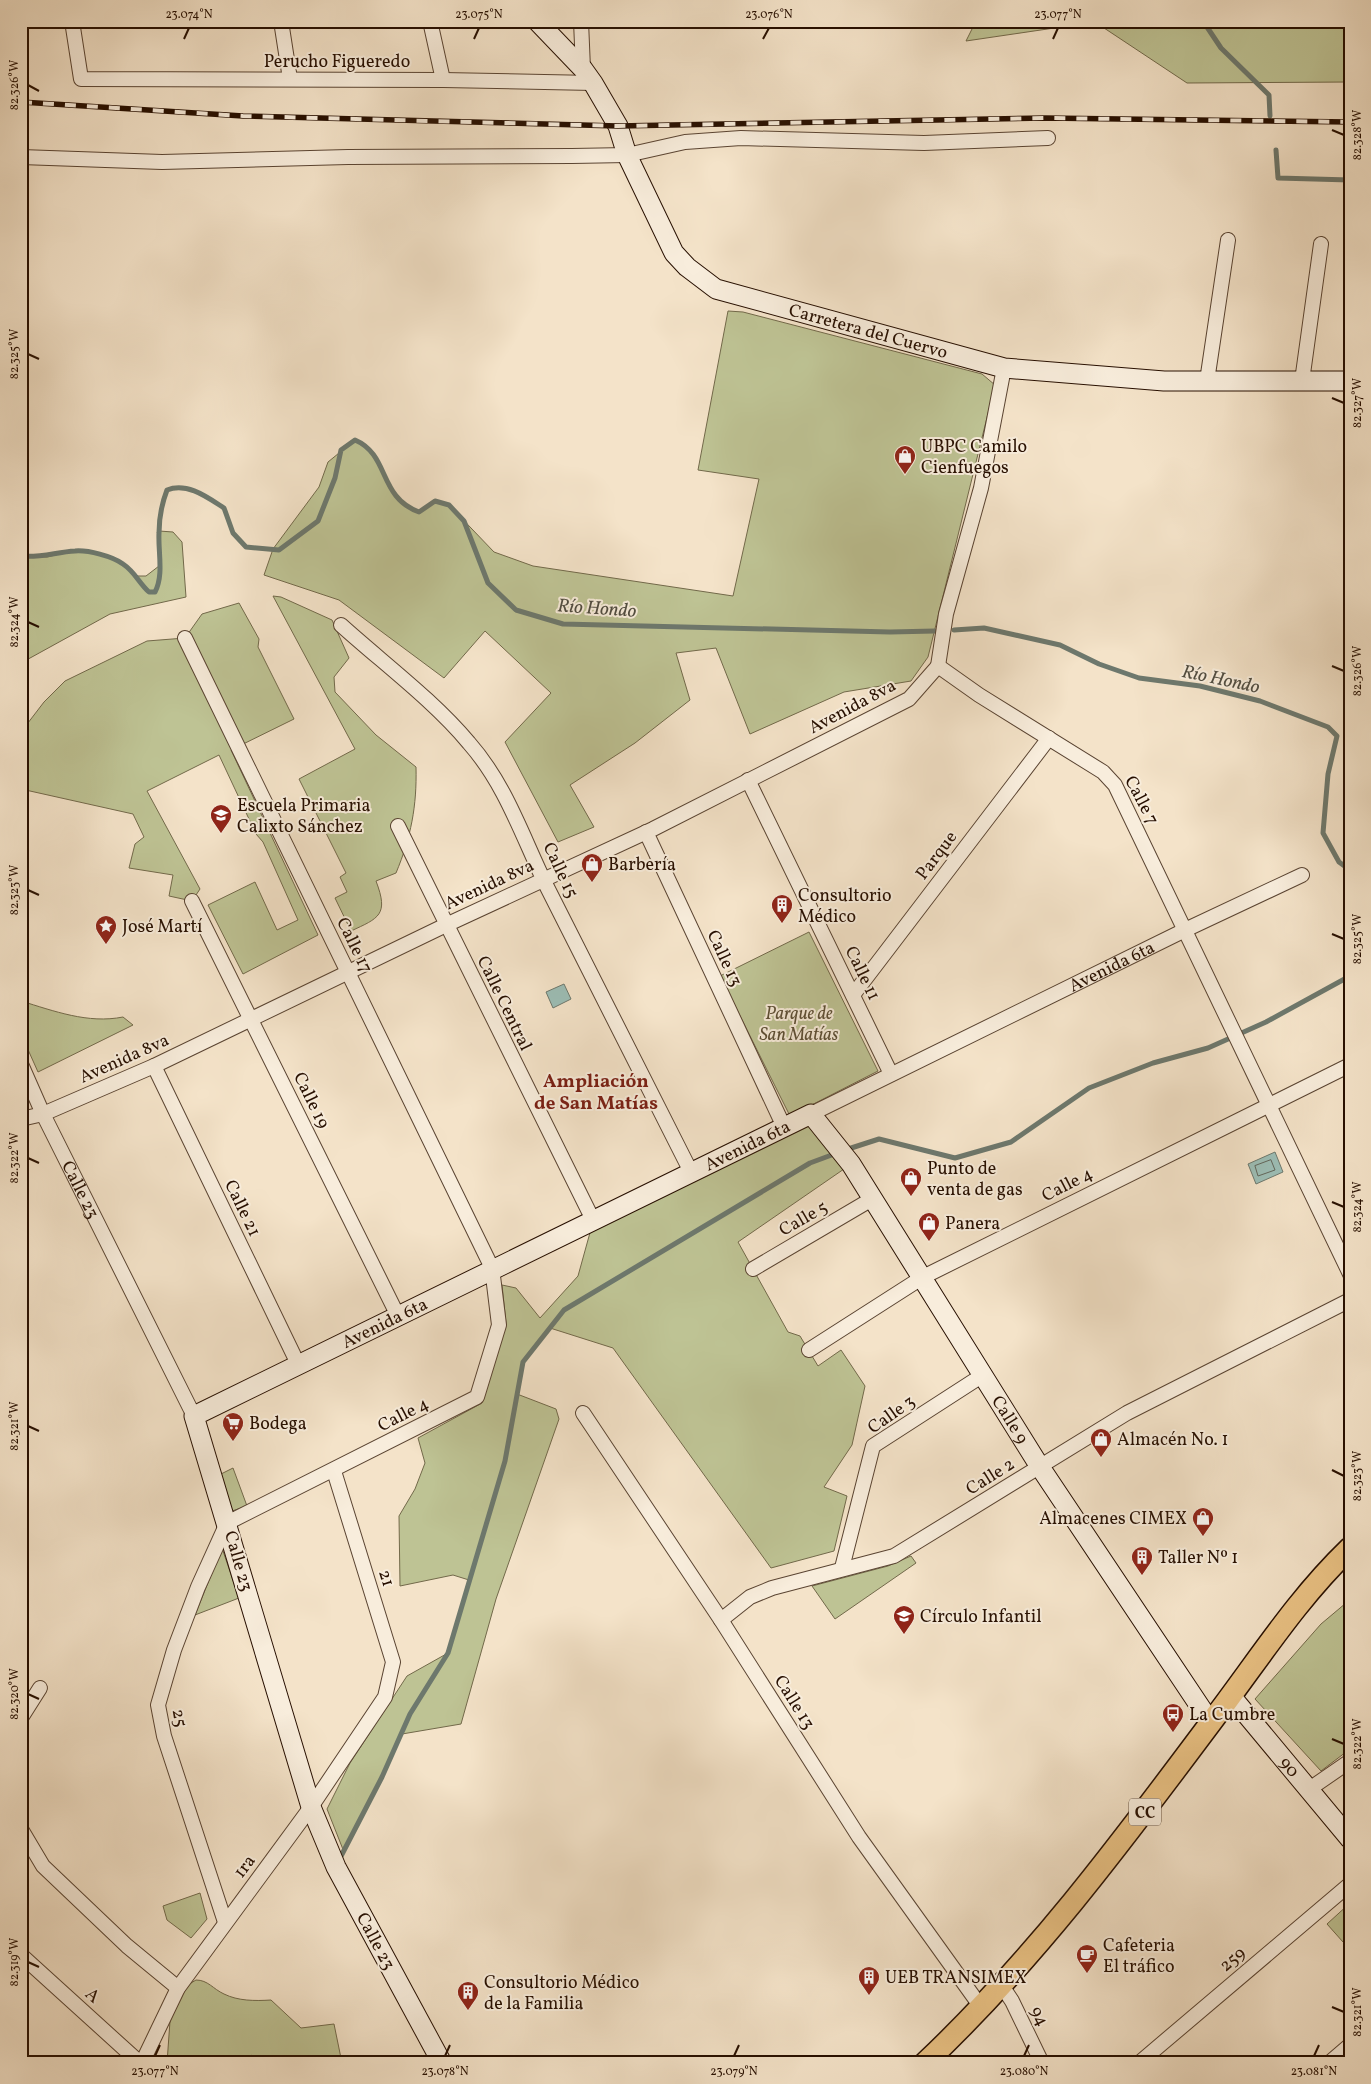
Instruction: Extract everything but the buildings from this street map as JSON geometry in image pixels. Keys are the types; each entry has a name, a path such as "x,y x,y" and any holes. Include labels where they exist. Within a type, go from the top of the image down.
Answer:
{"main road":[{"name":"CC","path":"925,2063 1002,1986 1086,1888 1231,1696 1270,1639 1321,1576 1350,1548"}],"street":[{"name":"Perucho Figueredo","path":"72,21 81,79 444,80 588,76"},
{"path":"281,21 290,79"},
{"path":"430,21 444,80"},
{"name":"Carretera del Cuervo","path":"537,21 588,76 618,126 627,155 674,253 686,267 716,289 1004,368 1164,381 1350,381"},
{"path":"581,21 588,76"},
{"path":"21,158 162,162 348,157 627,155 684,142 741,138 924,142 1048,138"},
{"path":"1208,381 1228,240"},
{"path":"1302,381 1321,244"},
{"path":"938,666 946,614 981,488 1004,368"},
{"name":"Calle 15","path":"341,625 450,722 470,743 493,775 512,808 543,879 691,1172"},
{"name":"Calle 17","path":"185,638 492,1268"},
{"name":"Calle 7","path":"938,666 979,695 1102,772 1114,785 1185,930 1228,1025 1350,1274"},
{"name":"Avenida 8va","path":"21,1118 43,1114 154,1066 446,925 646,832 909,699 938,666"},
{"name":"Parque","path":"853,995 1049,738"},
{"name":"Calle 11","path":"748,780 891,1074"},
{"name":"Calle Central","path":"398,826 594,1222"},
{"name":"Calle 13","path":"646,832 784,1127"},
{"name":"Avenida 6ta","path":"194,1416 299,1366 492,1268 594,1222 691,1172 1185,930 1302,875"},
{"name":"Calle 19","path":"192,901 398,1316"},
{"name":"Calle 23","path":"21,1064 43,1114 194,1416 311,1807 336,1867 442,2063"},
{"name":"Calle 4","path":"809,1350 923,1277 1350,1065"},
{"name":"Calle 21","path":"154,1066 299,1366"},
{"name":"Calle 9","path":"811,1114 851,1164 1040,1467 1211,1723"},
{"name":"Calle 5","path":"753,1269 872,1199"},
{"name":"Calle 4","path":"227,1523 334,1471 477,1397 499,1325 492,1268"},
{"name":"Calle 2","path":"721,1620 750,1597 772,1588 842,1568 894,1556 1127,1413 1350,1300"},
{"name":"Calle 3","path":"842,1568 873,1446 983,1375"},
{"name":"Calle 13","path":"583,1413 721,1620 859,1837 981,2007"},
{"name":"21","path":"334,1471 393,1662 385,1697"},
{"name":"25","path":"225,1922 164,1736 158,1706 174,1650 198,1587 227,1523"},
{"path":"21,1718 40,1688"},
{"name":"90","path":"1231,1696 1350,1839"},
{"name":"1ra","path":"141,2063 178,1988 311,1807 385,1697"},
{"path":"1308,1790 1350,1761"},
{"path":"21,1829 43,1866 127,1946 178,1988"},
{"name":"259","path":"1139,2063 1350,1884"},
{"name":"A","path":"21,1956 141,2063"},
{"name":"94","path":"1002,1986 1012,2001 1042,2063"},
{"path":"1329,2063 1350,2044"}],"green space":[{"path":"976,21 1350,21 1350,82 1187,83 1095,22 966,41"},
{"path":"728,311 743,312 982,374 995,385 928,657 911,681 844,692 750,734 716,648 676,653 690,700 635,743 570,785 594,827 558,842 505,742 551,693 485,631 444,678 339,600 264,575 273,549 319,487 328,462 355,440 374,455 390,487 406,505 419,512 435,501 449,505 494,552 533,566 733,596 759,479 698,470"},
{"path":"159,531 173,532 182,542 186,597 110,614 21,663 21,556 47,557 76,550 98,554 121,562 138,576 146,576 159,566"},
{"path":"273,596 281,597 332,620 349,658 334,677 335,692 376,735 416,767 412,821 406,847 396,873 376,881 382,901 379,914 369,922 351,931 335,898 347,892 340,877 346,873 299,779 355,749"},
{"path":"239,603 259,639 258,647 294,719 231,750 318,935 243,974 208,905 255,882 277,930 298,920 263,842 256,834 219,755 147,791 200,889 192,901 169,896 173,875 129,868 135,844 144,837 133,814 21,789 21,732 44,702 65,681 147,641 185,638 202,614"},
{"name":"Parque de San Matías","path":"809,932 878,1071 790,1116 720,976"},
{"path":"21,1001 84,1018 110,1019 123,1017 133,1025 38,1072 21,1034"},
{"path":"808,1121 844,1169 738,1242 788,1332 800,1336 818,1366 841,1350 865,1386 852,1445 824,1487 847,1496 834,1551 771,1568 613,1348 550,1328 523,1362 517,1394 556,1409 559,1419 496,1599 461,1724 402,1734 344,1852 327,1809 350,1763 407,1676 448,1653 469,1580 453,1575 400,1586 399,1516 415,1489 425,1463 418,1438 482,1403 506,1323 502,1285 516,1288 540,1318 578,1276 591,1229"},
{"path":"233,1468 247,1506 232,1511 221,1474"},
{"path":"222,1548 239,1598 195,1615"},
{"path":"911,1556 916,1563 835,1619 812,1586 888,1566"},
{"path":"1346,1603 1350,1607 1350,1749 1321,1771 1255,1699 1321,1624"},
{"path":"200,1893 207,1919 191,1938 167,1920 163,1906"},
{"path":"1350,1903 1350,1936 1343,1942 1327,1924"},
{"path":"196,1980 204,1981 220,1992 235,1998 271,2000 301,2028 334,2024 342,2063 259,2063 252,2055 242,2063 167,2063 170,2021 186,1986"}],"water":[{"path":"564,984 571,999 553,1008 546,992"},
{"path":"1275,1152 1283,1172 1256,1184 1248,1164"}],"waterway":[{"path":"1203,21 1221,48 1269,95 1270,116"},
{"path":"1276,150 1278,178 1350,180"},
{"name":"Río Hondo","path":"21,556 75,551 100,554 113,558 123,564 131,570 149,592 155,592 160,571 159,533 161,511 167,490 174,488 189,489 197,492 224,508 233,533 246,547 279,550 318,521 335,478 341,450 355,440 374,455 390,487 406,505 419,512 435,501 449,505 464,521 488,583 516,610 563,624 890,632 935,631"},
{"name":"Río Hondo","path":"954,630 984,628 1060,645 1099,664 1139,678 1200,686 1260,701 1328,727 1337,736 1328,774 1323,833 1339,862 1350,870"},
{"path":"845,1150 879,1139 955,1158 1011,1142 1089,1088 1153,1063 1208,1048 1266,1022 1350,976"},
{"path":"338,1862 382,1777 410,1714 448,1653 505,1461 523,1362 564,1310 810,1163 837,1153"}],"railway":[{"path":"21,102 243,116 618,126 1045,118 1350,122"}],"place":[{"name":"UBPC Camilo Cienfuegos","path":"905,475"},
{"name":"Escuela Primaria Calixto Sánchez","path":"221,834"},
{"name":"Barbería","path":"592,883"},
{"name":"Consultorio Médico","path":"782,924"},
{"name":"José Martí","path":"106,945"},
{"name":"Punto de venta de gas","path":"911,1197"},
{"name":"Panera","path":"929,1242"},
{"name":"Bodega","path":"233,1442"},
{"name":"Almacén No. 1","path":"1101,1458"},
{"name":"Almacenes CIMEX","path":"1203,1537"},
{"name":"Taller Nº 1","path":"1142,1576"},
{"name":"Círculo Infantil","path":"904,1635"},
{"name":"La Cumbre","path":"1173,1733"},
{"name":"Cafeteria El tráfico","path":"1087,1974"},
{"name":"UEB TRANSIMEX","path":"869,1996"},
{"name":"Consultorio Médico de la Familia","path":"468,2011"}],"district":[{"name":"Ampliación de San Matías","path":"596,1091"}]}
